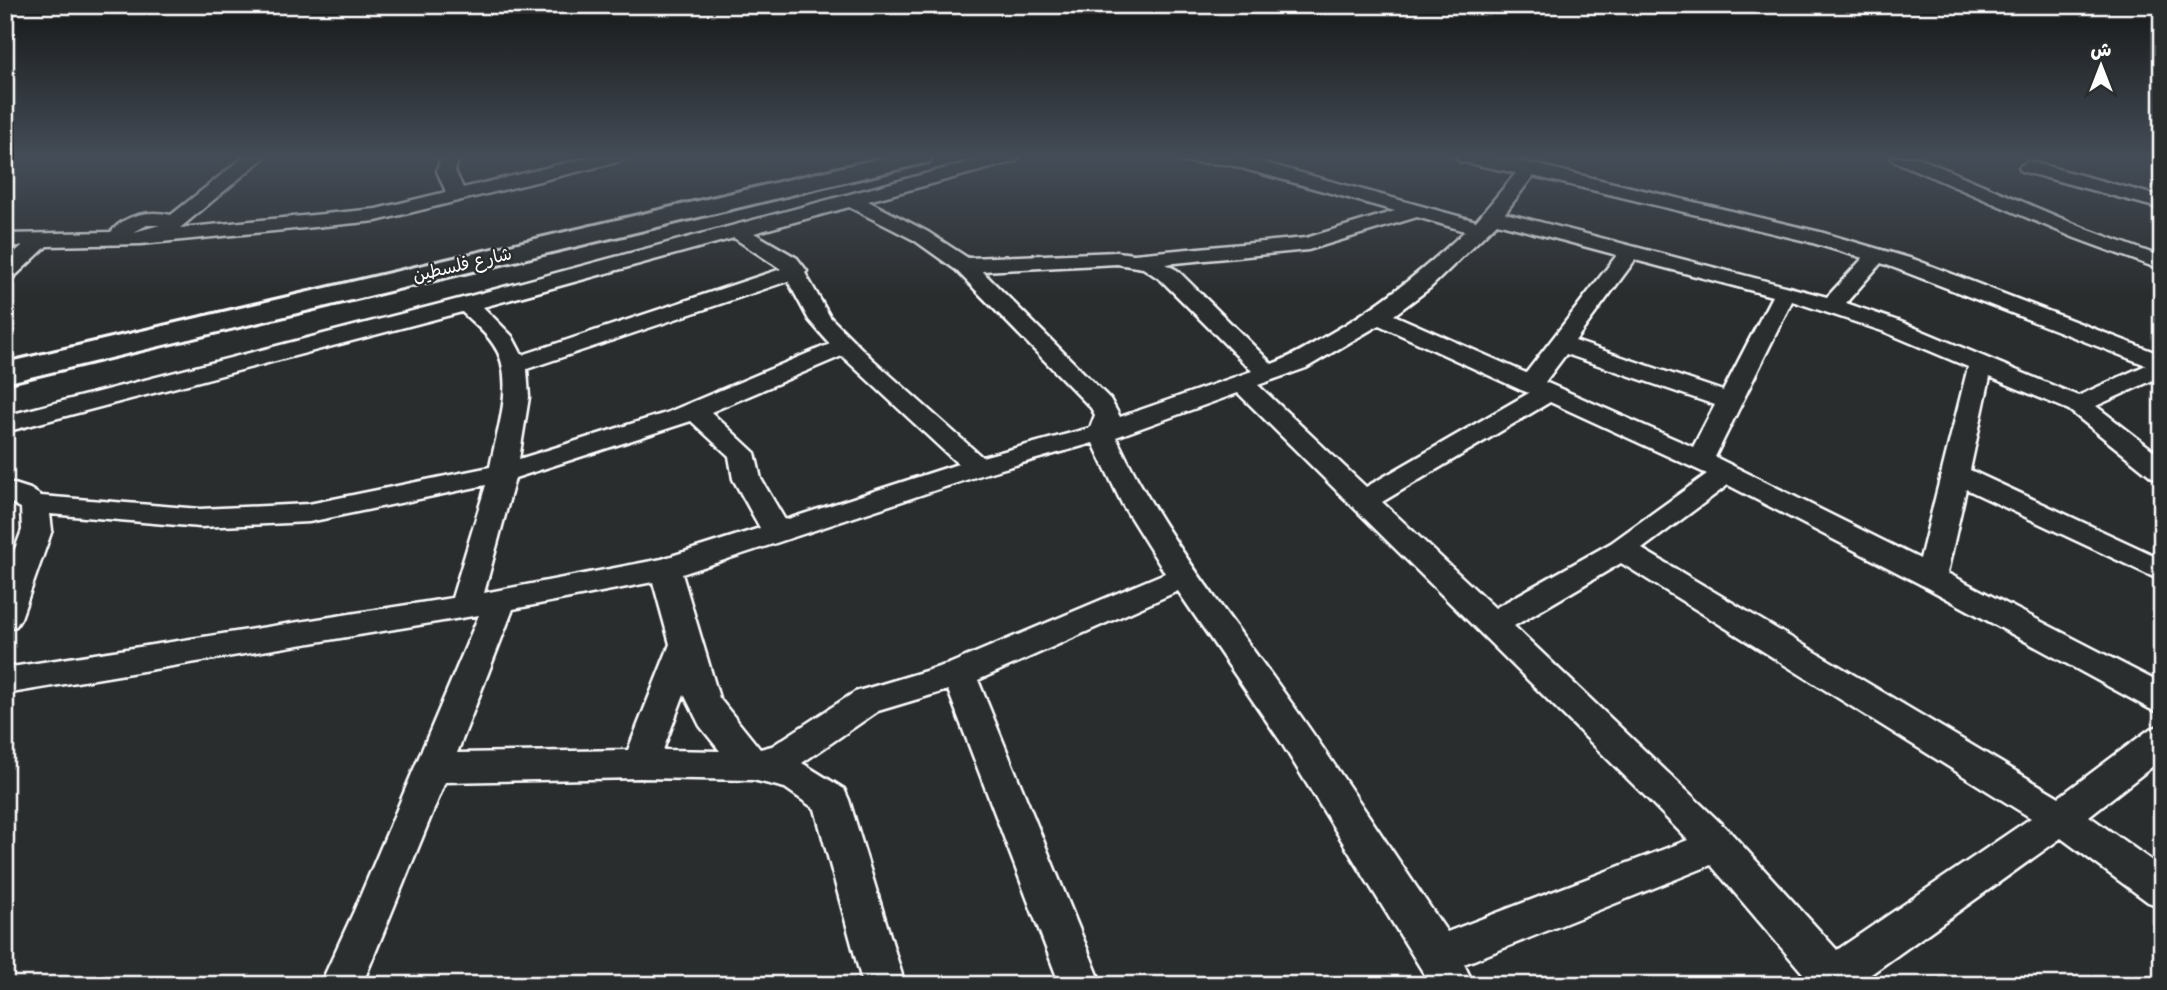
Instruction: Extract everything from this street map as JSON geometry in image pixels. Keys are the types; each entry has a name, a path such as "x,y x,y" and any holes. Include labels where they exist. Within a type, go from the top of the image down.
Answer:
{"street":[{"path":"155,229 198,203"},
{"path":"5,240 376,215 424,203"},
{"name":"شارع فلسطين","path":"5,373 724,203"},
{"path":"5,424 467,304 840,203"},
{"path":"857,203 921,236 964,265 1101,404 1108,415 1101,433 1120,476 1183,577 1272,701 1446,970 1718,845"},
{"path":"1390,203 1630,252 1832,305 1893,327 2078,405 2162,471"},
{"path":"5,681 502,601 665,569 977,467 1101,433 1297,363 1378,316 1422,284 1487,222 1502,203"},
{"path":"1672,203 1813,236 1877,256 2162,365"},
{"path":"2048,203 2082,234 2162,264"},
{"path":"1135,260 1308,244 1418,211"},
{"path":"738,232 789,263 796,271 820,320 977,467"},
{"path":"5,273 46,238"},
{"path":"1365,500 1538,389 1560,344 1630,252"},
{"path":"1832,305 1877,256"},
{"path":"964,265 1117,258 1149,263 1169,275 1256,379 1365,500 1718,845 1837,981 2061,817 2162,739"},
{"path":"515,365 796,271"},
{"path":"1492,624 1622,550 1713,467 1730,402 1785,293"},
{"path":"465,606 503,473 516,397 515,365 504,341 467,304"},
{"path":"1378,316 1713,467 2162,700"},
{"path":"1560,344 1730,402"},
{"path":"5,490 35,504 200,518 309,513 503,473 694,410 845,346"},
{"path":"1931,578 1981,365"},
{"path":"2078,405 2162,365"},
{"path":"694,410 742,453 747,479 778,533"},
{"path":"1955,473 2162,571"},
{"path":"5,618 37,530 35,504"},
{"path":"1622,550 2061,817 2162,890"},
{"path":"665,569 702,698 712,717 753,766"},
{"path":"753,766 784,756 867,701 959,674 1183,577"},
{"path":"341,985 502,601"},
{"path":"640,764 687,642"},
{"path":"959,674 1081,985"},
{"path":"431,768 640,764 753,766 795,775 831,800 884,985"}]}
